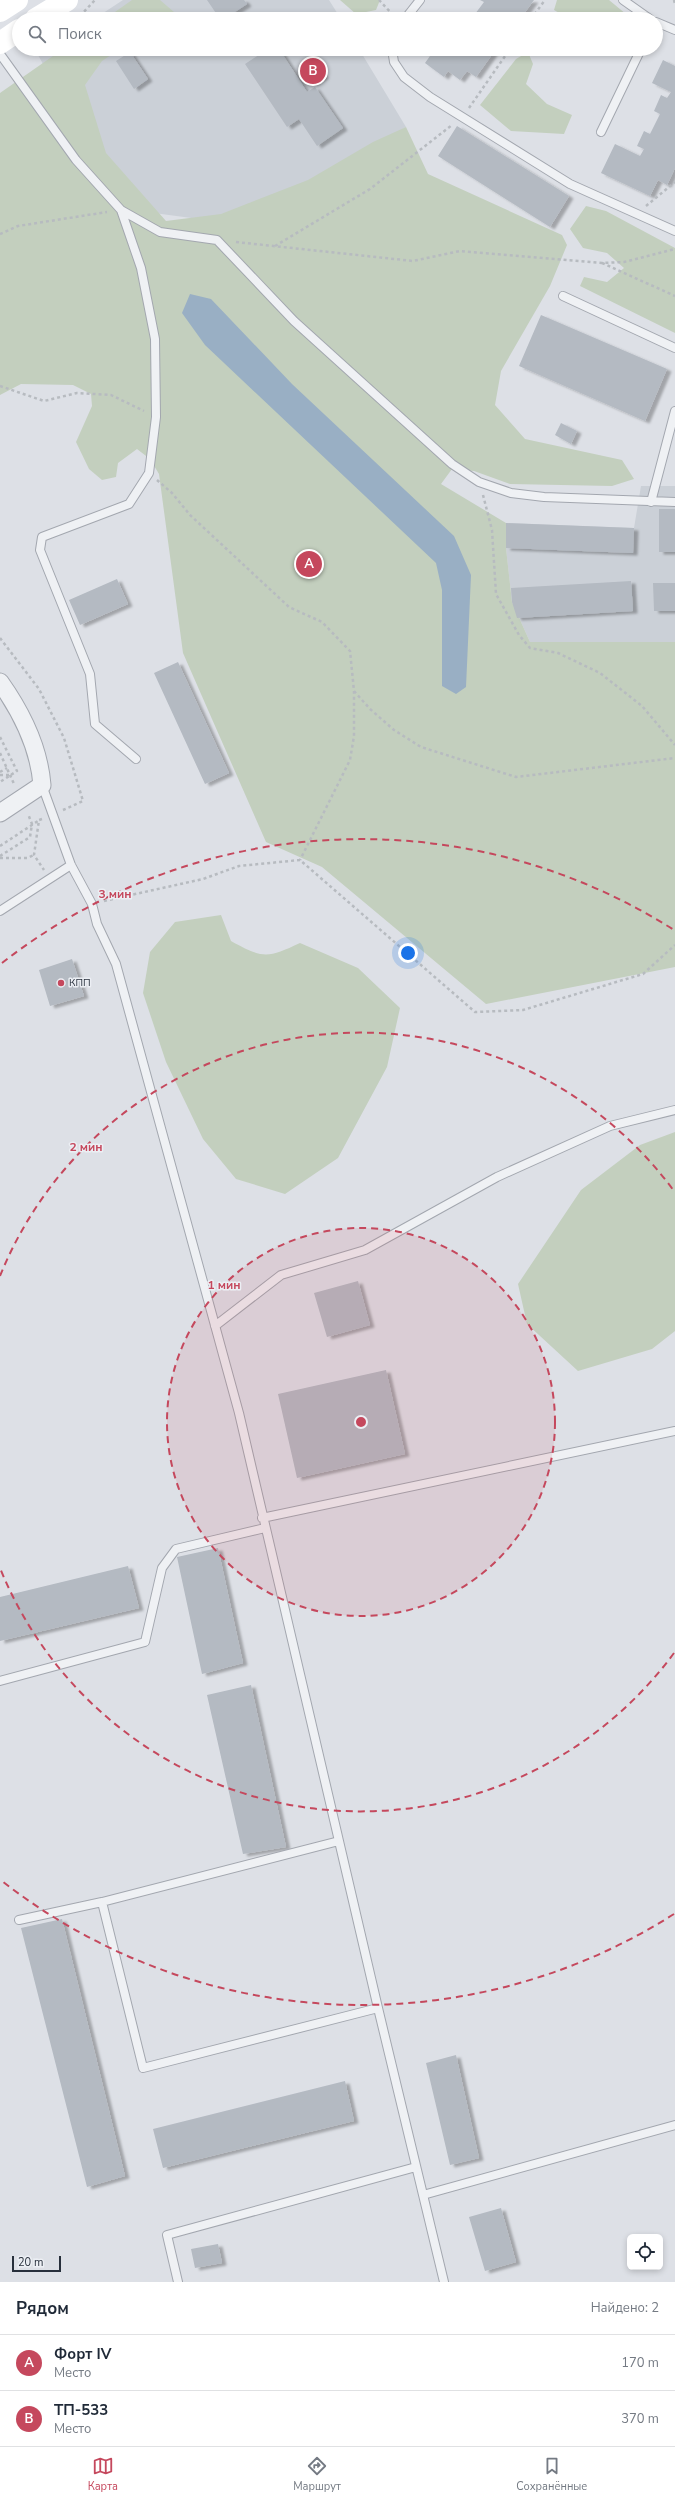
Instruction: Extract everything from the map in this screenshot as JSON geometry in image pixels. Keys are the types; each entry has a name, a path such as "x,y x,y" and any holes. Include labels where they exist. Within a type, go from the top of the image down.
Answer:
{"main road":[{"path":"0,11 17,0"},
{"path":"47,12 67,0"},
{"path":"0,43 12,35"}],"street":[{"path":"0,682 14,703 37,751 42,785 0,812"}],"lane":[{"path":"411,12 420,0"},
{"path":"623,0 640,12"},
{"path":"663,25 675,30"},
{"path":"0,54 76,160 121,210 160,232 217,240 294,320 452,464 479,482 511,493 544,497 675,502"},
{"path":"393,56 394,62 404,77 430,97 463,116 570,184 675,231"},
{"path":"601,132 639,56"},
{"path":"121,210 141,268 155,339 156,417 149,473 129,504 42,537 40,550 90,674 95,724 136,759"},
{"path":"563,296 675,348"},
{"path":"651,502 675,411"},
{"path":"42,785 71,865 92,904 97,924 116,964 239,1413 262,1518 444,2282"},
{"path":"0,911 71,865"},
{"path":"215,1326 281,1275 365,1250 497,1177 610,1126 675,1110"},
{"path":"262,1518 675,1431"},
{"path":"0,1681 146,1642 162,1568 176,1549 265,1528"},
{"path":"20,1920 102,1902 339,1841"},
{"path":"102,1902 143,2068 378,2008"},
{"path":"423,2195 675,2125"},
{"path":"178,2282 167,2235 416,2167"}],"path":[{"path":"84,12 95,0"},
{"path":"379,0 390,12"},
{"path":"536,12 545,0"},
{"path":"674,0 675,4"},
{"path":"274,246 370,189 463,116 505,56"},
{"path":"638,214 675,182"},
{"path":"0,234 18,226 121,210"},
{"path":"217,240 413,262 460,251 602,263 624,262 675,249"},
{"path":"602,263 675,296"},
{"path":"0,386 44,401 77,393 111,395 156,417"},
{"path":"149,473 172,493 190,515 288,607 322,622 350,651 354,691 354,736 350,760 300,860"},
{"path":"479,482 492,530 496,594 519,635 530,648 558,653 600,672 642,706 675,745"},
{"path":"354,691 388,724 421,747 516,777 675,758"},
{"path":"0,737 17,772 0,782"},
{"path":"0,753 10,775"},
{"path":"0,772 7,768"},
{"path":"0,775 10,775"},
{"path":"0,846 39,820"},
{"path":"0,857 30,837 32,824"},
{"path":"0,857 27,858 34,855"},
{"path":"92,904 203,879 239,866 300,860 475,1012 523,1010 643,974 675,945"}],"shaded area":[{"path":"123,0 329,0 337,12 105,12"},
{"path":"39,56 363,56 406,127 236,224 154,213 103,172"},
{"path":"641,486 675,486 675,642 530,642 512,602 506,548 506,523 634,528"}],"green space":[{"path":"132,0 160,0 174,12 115,12"},
{"path":"340,0 380,0 376,10 354,12"},
{"path":"557,0 609,0 624,12 558,12 554,10"},
{"path":"53,56 110,56 102,61 85,85 106,153 166,221 221,214 308,180 373,142 406,127 428,174 562,235 567,245 550,286 501,371 495,405 525,439 622,460 634,479 612,486 510,484 474,471 452,469 441,484 506,523 506,548 512,602 530,642 675,642 675,967 486,1004 322,867 266,842 183,653 159,474 150,459 137,449 118,463 116,477 102,480 89,469 76,442 92,406 91,394 73,385 21,384 0,395 0,93"},
{"path":"521,56 530,56 533,64 526,84 547,104 572,115 564,134 511,131 480,105 516,59"},
{"path":"586,206 606,211 675,248 675,333 580,286 584,277 607,282 624,268 607,253 583,248 570,229"},
{"path":"221,915 231,941 242,947 258,953 273,954 300,943 358,968 400,1008 387,1067 338,1158 285,1194 236,1179 203,1139 166,1062 143,993 150,952 175,922"},
{"path":"675,1132 675,1331 652,1349 578,1371 527,1324 518,1284 581,1190 640,1145"}],"water":[{"path":"190,294 211,299 292,384 454,536 471,575 466,687 456,694 442,686 442,590 436,563 205,345 182,313"}],"building":[{"path":"207,0 244,0 247,4 235,12 215,12"},
{"path":"480,0 534,0 525,12 476,12 484,2"},
{"path":"124,56 133,56 148,79 134,89 116,61"},
{"path":"257,56 284,56 307,92 315,87 343,128 317,146 299,119 287,127 245,64"},
{"path":"430,56 491,56 476,77 467,71 460,80 448,71 444,77 425,63"},
{"path":"312,59 324,76 313,83 301,65"},
{"path":"663,60 675,66 675,168 667,185 658,180 650,196 601,173 615,144 640,156 644,149 637,146 644,131 650,134 660,114 654,111 661,95 667,98 671,92 652,83"},
{"path":"457,126 569,196 550,227 438,156"},
{"path":"541,315 667,369 645,421 519,366"},
{"path":"561,423 577,431 571,444 555,435"},
{"path":"659,509 675,509 675,552 659,552"},
{"path":"506,523 634,528 633,553 506,548"},
{"path":"117,579 128,604 80,625 69,600"},
{"path":"631,581 633,611 517,618 512,602 511,588"},
{"path":"653,583 675,583 675,611 654,611"},
{"path":"178,662 229,773 205,784 154,673"},
{"name":"КПП","path":"72,959 84,996 50,1006 39,970"},
{"path":"358,1281 370,1325 327,1337 314,1293"},
{"path":"386,1370 405,1454 297,1478 278,1394"},
{"path":"218,1548 243,1663 202,1674 177,1557"},
{"path":"128,1566 139,1608 0,1641 0,1597"},
{"path":"251,1685 286,1847 243,1854 207,1695"},
{"path":"62,1919 125,2176 87,2187 21,1928"},
{"path":"456,2055 479,2158 450,2165 426,2063"},
{"path":"345,2081 354,2121 163,2168 153,2129"},
{"path":"501,2208 516,2262 485,2271 469,2217"},
{"path":"218,2244 222,2263 195,2268 191,2249"}],"place":[{"name":"ТП-533","path":"313,71"},
{"name":"Форт IV","path":"309,564"},
{"name":"КПП","path":"61,983"}]}
